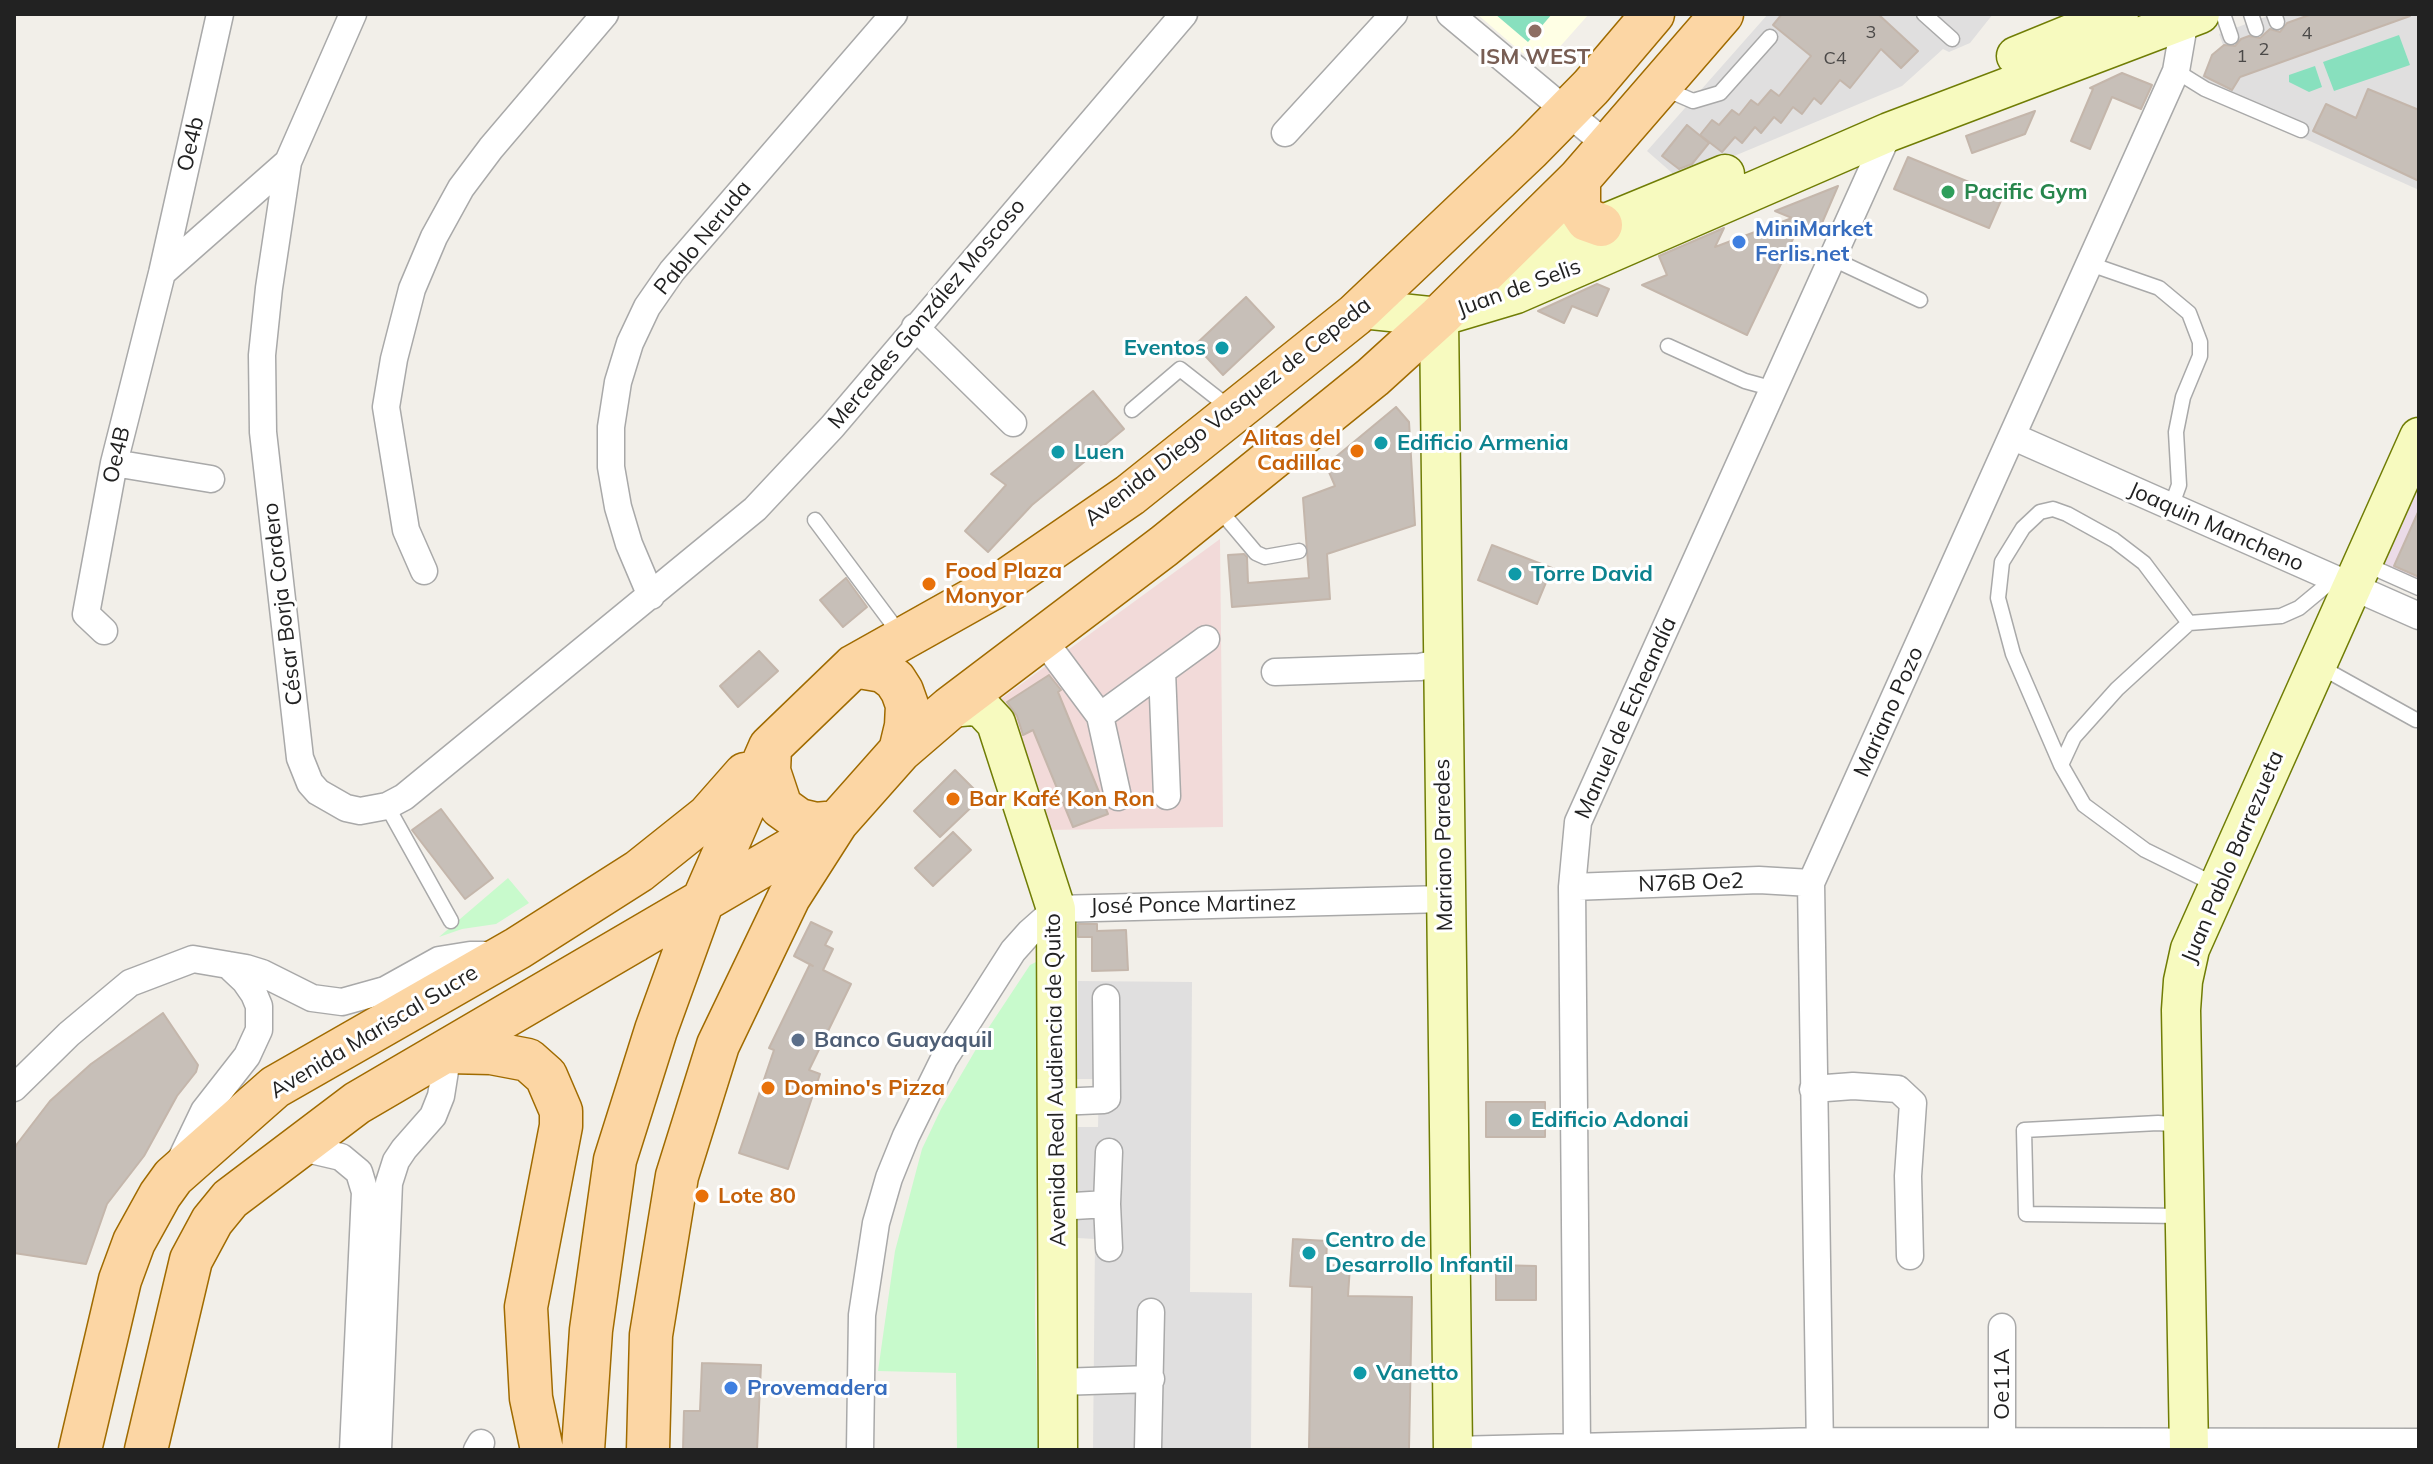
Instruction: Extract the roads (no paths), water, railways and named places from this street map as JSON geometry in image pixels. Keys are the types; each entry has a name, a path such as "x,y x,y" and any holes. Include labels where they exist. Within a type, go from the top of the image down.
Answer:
{"main road":[{"name":"Avenida Diego Vasquez de Cepeda","path":"583,1450 591,1330 615,1160 656,1030 702,903 770,747 854,666 1002,583 1130,495 1362,309 1567,112 1653,14"},
{"path":"648,1450 651,1335 677,1176 718,1045 789,897 837,822 900,751 950,708 1215,505 1373,377 1439,317 1579,179 1722,14"},
{"name":"Juan de Selis","path":"1439,317 1516,294 1734,184 2119,14"},
{"name":"Juan de Selis","path":"1439,317 1507,268 1601,225 1889,132 2193,16"},
{"path":"1579,179 1579,208 1587,220 1601,225"},
{"path":"1362,309 1439,317"},
{"name":"Mariano Paredes","path":"1439,317 1453,1450"},
{"name":"Juan Pablo Barrezueta","path":"2189,1445 2181,1010 2190,949 2316,665 2349,576 2419,437"},
{"path":"854,666 883,671 895,680 902,691 907,705 900,751"},
{"name":"Avenida Real Audiencia de Quito","path":"950,708 982,708 996,723 1056,909 1058,1450"},
{"path":"770,747 769,771 781,807 799,820 816,824 837,822"},
{"name":"Avenida Mariscal Sucre","path":"80,1450 120,1280 134,1242 173,1177 275,1087 505,955 639,871 708,816 770,747"},
{"path":"146,1450 191,1260 212,1221 230,1199 357,1103 837,822"},
{"path":"448,1052 491,1053 528,1060 546,1076 561,1111 561,1126 526,1307 531,1398 542,1450"}],"street":[{"name":"Oe4b","path":"162,273 220,14"},
{"name":"César Borja Cordero","path":"353,14 288,162 263,341 263,432 300,758 310,783 332,801 360,811 387,806"},
{"path":"424,571 406,530 386,407 394,359 412,289 434,237 461,188 605,14"},
{"name":"Pablo Neruda","path":"651,596 629,544 611,467 611,427 618,382 630,343 647,307 672,271 894,14"},
{"name":"Mercedes González Moscoso","path":"651,596 755,509 832,427 1184,14"},
{"path":"1285,133 1394,14"},
{"path":"1450,14 1608,146"},
{"name":"Mariano Pozo","path":"1820,1446 1811,883 2176,71 2193,16"},
{"name":"Manuel de Echeandía","path":"1577,1446 1572,887 1578,822 1889,132"},
{"path":"162,273 288,162"},
{"name":"Oe4B","path":"104,631 86,614 114,463 162,273"},
{"path":"915,327 1013,423"},
{"name":"Joaquin Mancheno","path":"2014,437 2171,507 2349,576 2419,616"},
{"path":"114,463 211,479"},
{"path":"387,806 404,797 651,596"},
{"path":"1042,638 1100,716 1118,797"},
{"path":"1100,716 1206,639"},
{"path":"1275,672 1420,667 1443,662"},
{"path":"1162,671 1167,796"},
{"name":"N76B Oe2","path":"1572,887 1759,880 1811,883"},
{"name":"José Ponce Martinez","path":"1056,909 1445,899"},
{"path":"860,1450 862,1315 876,1223 889,1178 918,1111 960,1032 1013,951 1056,909"},
{"path":"14,1088 69,1034 130,983 193,959 262,973 312,998 342,1002 385,990 439,960 470,955 505,955"},
{"path":"173,1177 204,1111 247,1056 259,1030 259,1006 254,994 228,965"},
{"path":"1057,1102 1107,1098 1106,998"},
{"path":"373,1262 396,1161 433,1116 441,1096 448,1052"},
{"path":"1813,1089 1853,1086 1898,1089 1913,1103 1908,1176 1910,1256"},
{"path":"298,1147 341,1157 359,1172 365,1192 373,1262 368,1382 353,1450"},
{"path":"1109,1152 1109,1248"},
{"path":"1057,1207 1107,1204"},
{"path":"1148,1448 1151,1312"},
{"name":"Oe11A","path":"2002,1327 2002,1441"},
{"path":"1058,1382 1151,1379"},
{"path":"368,1382 378,1450"},
{"path":"1453,1450 2002,1441 2189,1445 2419,1442"}],"lane":[{"path":"1924,14 1952,39"},
{"path":"2223,14 2231,37"},
{"path":"2251,14 2256,29"},
{"path":"1659,86 1693,101 1720,93 1770,37"},
{"path":"2176,71 2205,89 2301,130"},
{"path":"1833,259 1920,300"},
{"path":"2090,264 2159,288 2189,313 2200,342 2200,356 2183,397 2176,432 2179,485 2171,507"},
{"path":"1668,346 1745,381 1774,389"},
{"path":"1132,410 1180,369 1235,412"},
{"path":"1215,505 1256,553 1273,557 1299,551"},
{"path":"2189,623 2144,563 2114,540 2053,509 2040,512 2023,528 2002,562 1998,598 2013,654 2061,765 2084,805 2145,850 2218,886"},
{"path":"815,520 903,638"},
{"path":"2061,765 2074,737 2117,689 2189,623 2281,616 2349,576 2419,588"},
{"path":"2316,665 2416,720"},
{"path":"387,806 451,921"},
{"path":"2183,1125 2158,1123 2024,1130 2026,1214 2185,1216"}],"place":[{"name":"ISM WEST","path":"1535,31"},
{"name":"Pacific Gym","path":"1948,192"},
{"name":"MiniMarket Ferlis.net","path":"1739,242"},
{"name":"Eventos","path":"1222,348"},
{"name":"Edificio Armenia","path":"1381,443"},
{"name":"Alitas del Cadillac","path":"1357,451"},
{"name":"Luen","path":"1058,452"},
{"name":"Torre David","path":"1515,574"},
{"name":"Food Plaza Monyor","path":"929,584"},
{"name":"Bar Kafé Kon Ron","path":"953,799"},
{"name":"Banco Guayaquil","path":"798,1040"},
{"name":"Domino's Pizza","path":"768,1088"},
{"name":"Edificio Adonai","path":"1515,1120"},
{"name":"Lote 80","path":"702,1196"},
{"name":"Centro de Desarrollo Infantil","path":"1309,1253"},
{"name":"Vanetto","path":"1360,1373"},
{"name":"Provemadera","path":"731,1388"}]}
